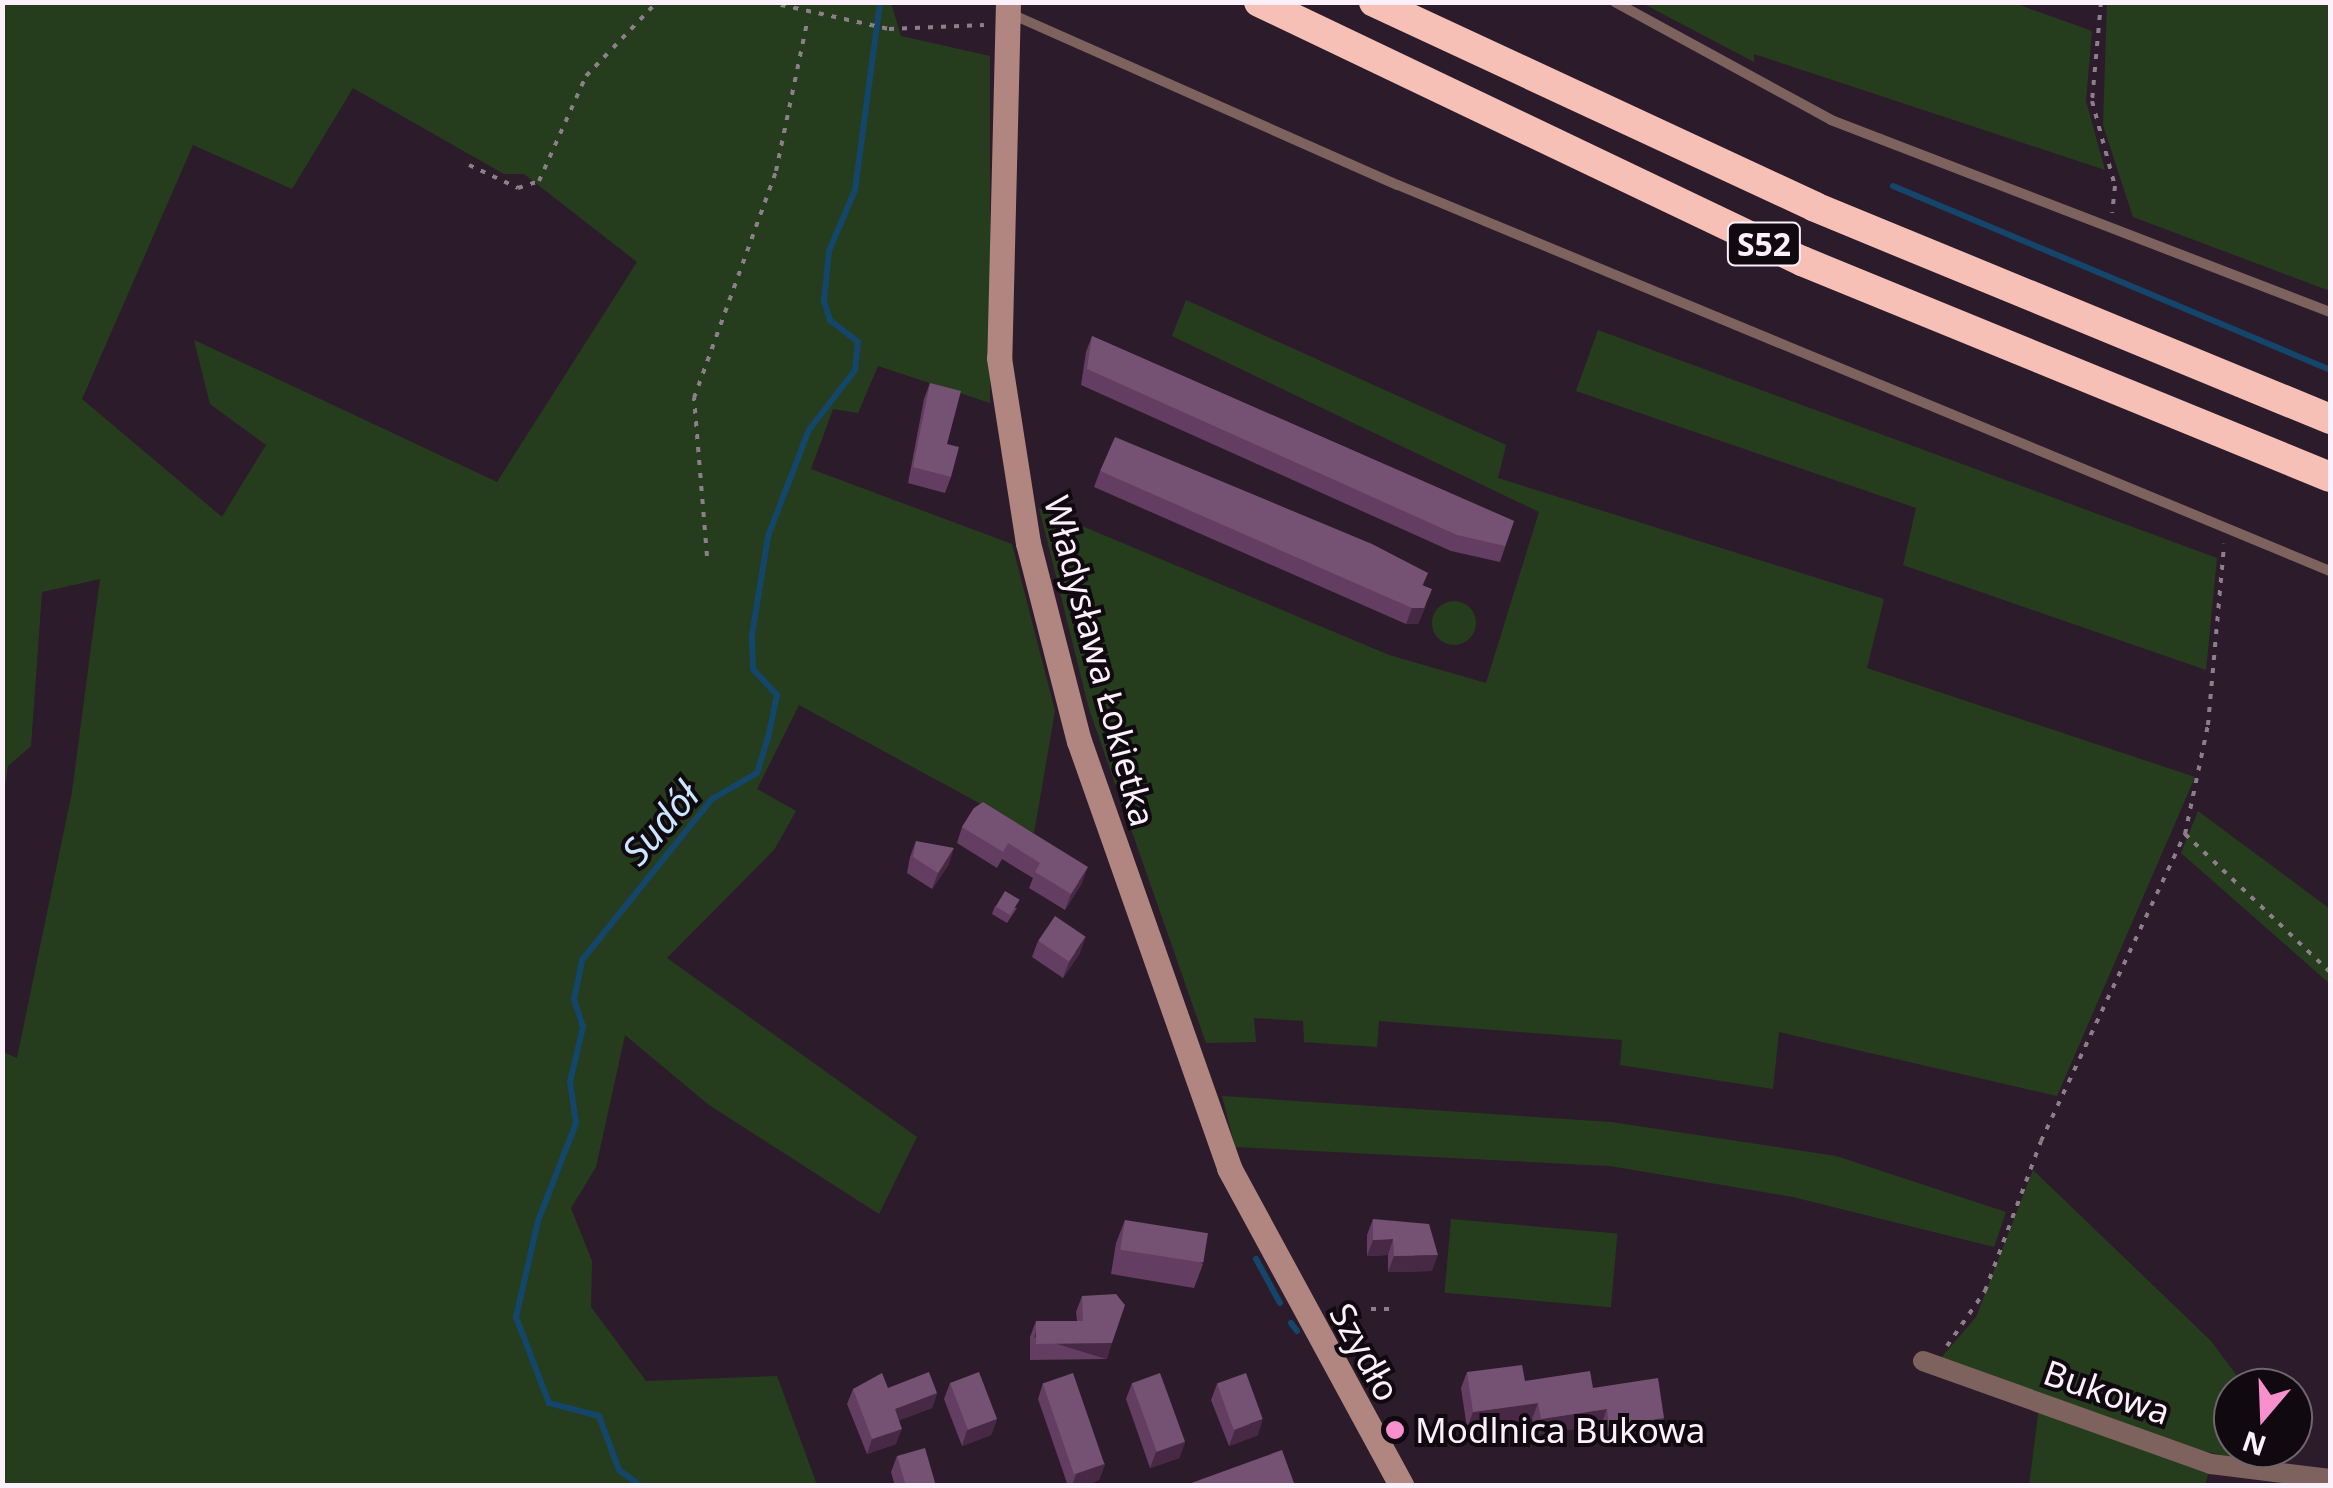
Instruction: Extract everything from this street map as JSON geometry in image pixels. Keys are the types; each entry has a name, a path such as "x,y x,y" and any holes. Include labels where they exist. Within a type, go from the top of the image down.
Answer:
{"highway":[{"name":"S52","path":"1259,2 1802,261 2330,476"},
{"name":"S52","path":"1374,2 1833,214 2330,419"}],"street":[{"name":"Władysława Łokietka","path":"1008,12 999,358 1028,543 1079,741 1162,985 1228,1168 1299,1304"},
{"name":"Szydło","path":"1299,1304 1402,1486"},
{"name":"Bukowa","path":"1923,1361 2211,1464 2330,1479"}],"lane":[{"path":"1616,2 1832,120 2107,230 2330,312"},
{"path":"1008,12 2224,529 2330,570"}],"path":[{"path":"469,165 518,188 539,180 586,76 657,2"},
{"path":"768,2 808,18 885,28 1008,12"},
{"path":"2101,2 2092,101 2115,186 2107,230"},
{"path":"708,556 694,398 776,171 808,18"},
{"path":"1923,1361 1952,1343 1984,1291 2042,1142 2185,834 2208,725 2224,529"},
{"path":"2185,834 2330,972"},
{"path":"1372,1309 1396,1309"}],"green space":[{"path":"3,3 891,3 901,36 990,56 990,403 878,366 858,413 833,409 811,469 1012,544 1055,711 1034,833 799,705 757,789 796,811 774,850 667,958 917,1137 879,1214 709,1105 625,1035 596,1167 571,1208 592,1261 591,1307 646,1381 777,1376 817,1485 3,1485 3,1052 17,1058 72,792 100,579 42,592 31,746 8,766 3,799","holes":["353,88 504,174 524,174 637,262 497,482 194,340 210,404 266,445 222,517 82,399 193,145 292,189"]},
{"path":"1642,3 2014,3 2092,31 2086,101 2105,170 1754,54 1754,62"},
{"path":"2107,3 2330,3 2330,291 2133,217 2103,125"},
{"path":"1186,300 1506,445 1498,478 1884,599 1867,668 2195,777 2057,1096 1779,1032 1773,1089 1620,1065 1622,1040 1379,1021 1377,1047 1304,1042 1303,1021 1254,1018 1256,1042 1206,1043 1089,709 1039,508 1389,655 1486,683 1539,512 1172,336"},
{"path":"1598,330 2217,558 2206,670 1903,565 1916,508 1576,391"},
{"path":"1454,601 1469,608 1476,623 1469,638 1454,645 1439,638 1432,623 1439,608"},
{"path":"2198,811 2330,909 2330,984 2181,853"},
{"path":"1222,1096 1611,1122 1836,1156 2006,1212 1994,1247 1793,1197 1610,1166 1235,1147"},
{"path":"2033,1170 2211,1341 2231,1368 2213,1368 2213,1453 1940,1359 1976,1317"},
{"path":"1451,1219 1617,1234 1611,1307 1445,1293"},
{"path":"2039,1408 2209,1471 2205,1485 2029,1486"}],"building":[{"path":"1092,336 1514,521 1505,546 1457,535 1087,369"},
{"path":"930,383 961,391 947,444 959,447 951,477 913,467"},
{"path":"1115,437 1372,544 1428,573 1422,585 1432,589 1424,608 1412,608 1100,471"},
{"path":"983,802 1088,867 1071,894 1035,872 1040,863 1008,843 1003,852 962,827 974,808"},
{"path":"916,841 954,848 938,873 913,857"},
{"path":"1005,891 1020,900 1010,915 996,906"},
{"path":"1055,916 1086,937 1069,962 1038,941"},
{"path":"1373,1219 1429,1224 1438,1255 1394,1256 1393,1239 1373,1240"},
{"path":"1125,1220 1208,1233 1203,1263 1120,1250"},
{"path":"1116,1294 1125,1305 1112,1343 1036,1344 1036,1321 1083,1321 1082,1296"},
{"path":"1522,1365 1525,1381 1590,1371 1593,1388 1658,1378 1664,1418 1609,1426 1607,1409 1541,1419 1538,1403 1473,1412 1467,1372"},
{"path":"929,1372 937,1393 895,1409 902,1429 872,1439 853,1389 882,1373 888,1388"},
{"path":"979,1372 997,1419 968,1430 950,1383"},
{"path":"1073,1373 1104,1464 1074,1474 1043,1383"},
{"path":"1160,1373 1185,1442 1157,1452 1132,1383"},
{"path":"1246,1373 1263,1419 1234,1430 1217,1384"},
{"path":"925,1448 936,1486 906,1486 897,1456"},
{"path":"1282,1450 1295,1486 1183,1486"}],"waterway":[{"name":"Sudół","path":"641,1486 619,1470 599,1416 549,1403 516,1317 538,1221 576,1123 570,1082 583,1027 574,999 582,960 712,799 757,773 768,738 777,695 753,669 752,635 768,536 809,430 855,370 858,342 830,320 824,301 829,251 855,190 880,2"},
{"path":"1893,186 2330,370"},
{"path":"1256,1259 1280,1303"},
{"path":"1291,1323 1297,1331"}],"place":[{"name":"Modlnica Bukowa","path":"1395,1430"}]}
